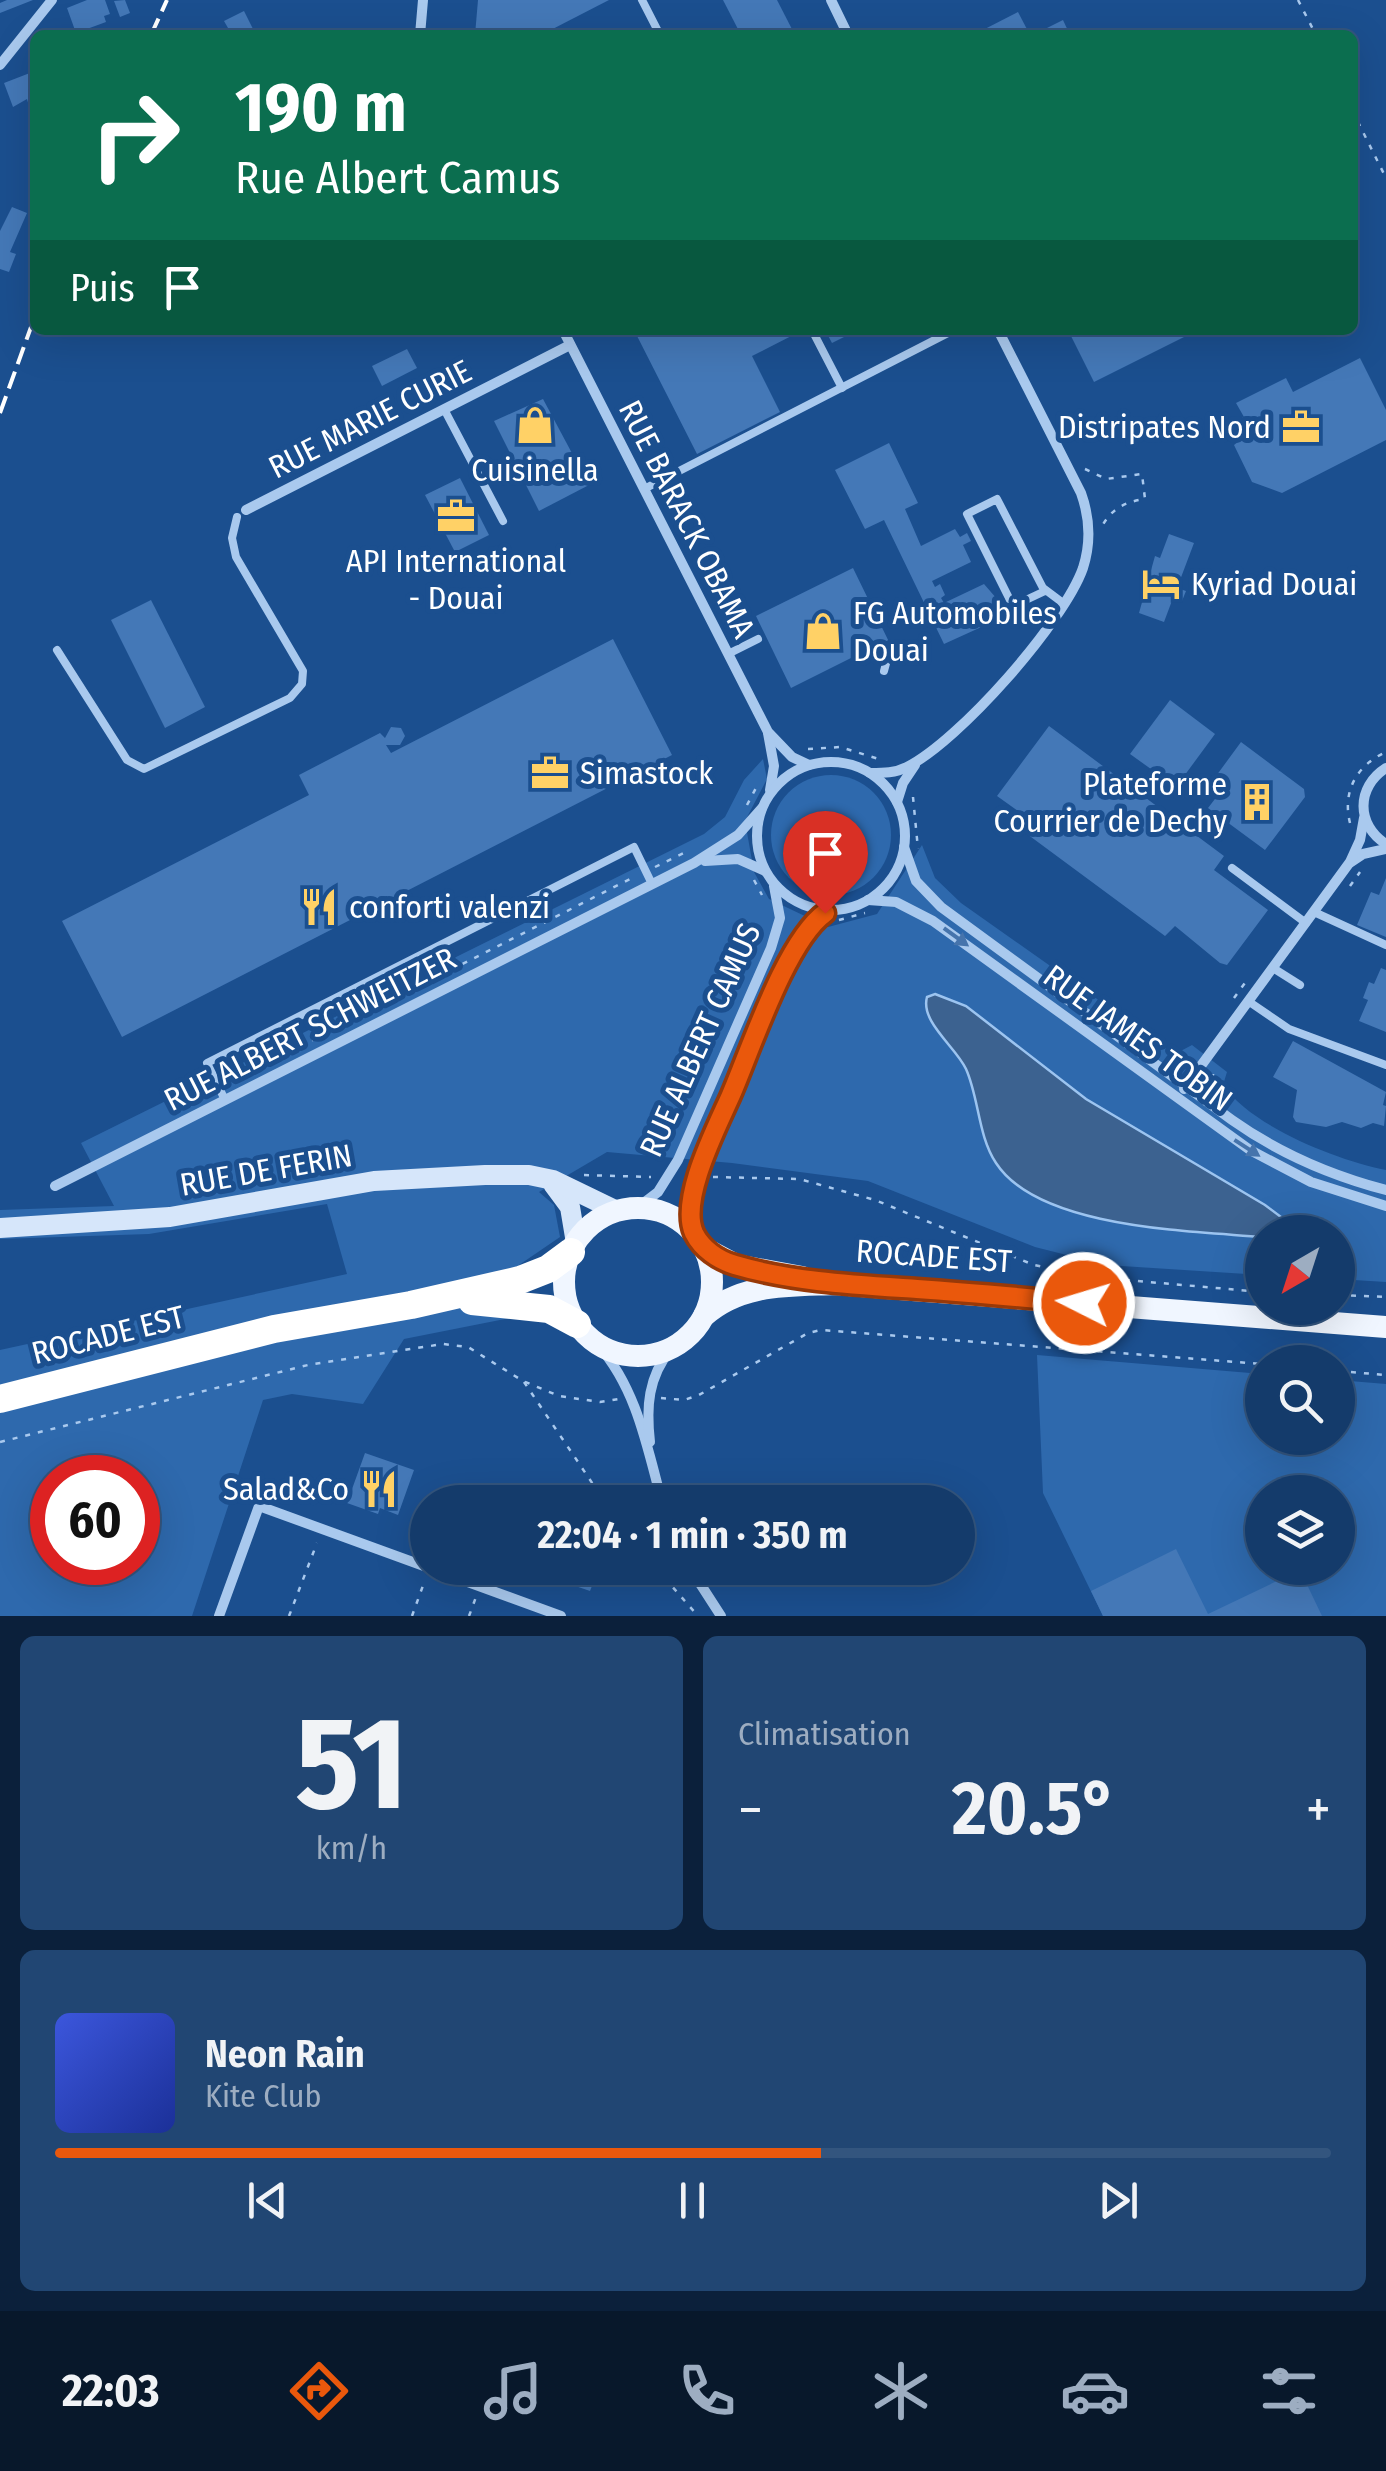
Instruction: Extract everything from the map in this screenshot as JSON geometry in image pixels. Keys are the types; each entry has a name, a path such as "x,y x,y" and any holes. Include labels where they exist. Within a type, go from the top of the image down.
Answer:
{"highway":[{"name":"ROCADE EST","path":"0,1399 274,1328 411,1305 527,1278 573,1248"},
{"name":"ROCADE EST","path":"411,1305 478,1301 531,1305 556,1312 577,1324"}],"main road":[{"path":"627,1210 669,1215 700,1241 712,1278 712,1294 704,1316 690,1336 671,1349 638,1356 617,1353 598,1345 577,1324 564,1289 573,1248 594,1223 627,1210"},
{"name":"ROCADE EST","path":"700,1241 736,1265 835,1284 1386,1327"},
{"name":"ROCADE EST","path":"704,1316 716,1305 743,1293 783,1286 835,1284"}],"street":[{"path":"0,65 52,0"},
{"path":"420,30 423,0"},
{"path":"830,0 845,30"},
{"name":"RUE BARACK OBAMA","path":"565,335 768,732 787,753 809,765"},
{"path":"897,802 904,782 919,760 1002,685 1063,604 1084,562 1089,530 1077,484 1001,335"},
{"name":"RUE MARIE CURIE","path":"241,514 570,345"},
{"name":"RUE BARACK OBAMA","path":"765,803 774,766 768,732"},
{"path":"870,773 894,772 919,760"},
{"path":"844,763 870,773 897,802 904,824 904,846 890,880 872,904 853,906 830,916 798,902 769,876 757,843 765,803 783,779 809,765 844,763"},
{"path":"1177,1098 1350,862 1360,840 1365,792 1372,779 1386,768"},
{"name":"RUE ALBERT SCHWEITZER","path":"55,1186 694,863 738,835 765,803"},
{"path":"1350,862 1386,847 1364,818"},
{"name":"RUE JAMES TOBIN","path":"904,846 916,880 932,900 1186,1086 1288,1154 1326,1172 1386,1190"},
{"name":"RUE ALBERT SCHWEITZER","path":"694,863 738,858 769,876"},
{"name":"RUE ALBERT CAMUS","path":"627,1210 652,1199 670,1174 774,940 780,911 769,876"},
{"name":"RUE JAMES TOBIN","path":"872,904 896,902 933,921 1250,1150 1326,1188 1386,1206"},
{"name":"RUE ALBERT CAMUS","path":"700,1241 692,1204 698,1176 788,963 811,925 830,916"},
{"name":"RUE DE FERIN","path":"0,1228 170,1218 400,1179 506,1175 548,1179 627,1210"},
{"path":"548,1179 566,1199 573,1248"},
{"path":"598,1345 624,1380 658,1485"},
{"path":"652,1462 648,1427 651,1384 671,1349"},
{"path":"220,1616 259,1506 410,1561"},
{"path":"477,1585 561,1616"},
{"path":"701,1585 721,1616"}],"lane":[{"path":"642,0 657,30"},
{"path":"815,335 842,388"},
{"path":"644,489 944,335"},
{"path":"444,409 503,521"},
{"path":"1045,591 1013,606 967,514 997,500 1045,591 1063,604"},
{"path":"57,650 127,760 144,769 290,698 302,684 304,671 236,557 232,538 241,514"},
{"path":"728,654 758,639"},
{"path":"884,670 888,656 897,650"},
{"path":"226,1100 207,1064 634,847 652,884"},
{"path":"1232,868 1306,922"},
{"path":"1314,912 1386,944"},
{"path":"1273,968 1300,984"},
{"path":"1248,1001 1289,1028 1386,1065"}],"path":[{"path":"1298,0 1313,30"},
{"path":"1358,122 1386,178"},
{"path":"1081,468 1106,479 1142,474 1145,499 1128,501 1110,512 1101,526"},
{"path":"798,752 831,746 888,760"},
{"path":"743,812 761,779"},
{"path":"912,792 918,852"},
{"path":"242,1091 234,1080 692,849"},
{"path":"751,877 764,901"},
{"path":"830,916 872,904"},
{"path":"1170,1062 1192,1058 1213,1072 1212,1086 1219,1098"},
{"path":"548,1179 574,1175 651,1178 670,1174"},
{"path":"698,1176 799,1179 875,1200 1034,1265 1092,1277 1245,1290"},
{"path":"1355,1296 1386,1298"},
{"path":"1355,1372 1386,1375"},
{"path":"523,1381 593,1485"},
{"path":"289,1616 322,1529"},
{"path":"412,1616 423,1585"},
{"path":"671,1585 698,1616"},
{"path":"469,1616 480,1586"}],"shaded area":[{"path":"763,759 767,779 745,821 754,872 769,899 828,927 877,914 922,845 935,878 961,903 1175,1054 1192,1045 1227,1072 1223,1085 1254,1115 1321,1150 1386,1170 1386,1282 1355,1280 1355,1215 1245,1215 1245,1274 1106,1265 1035,1247 868,1181 607,1152 539,1192 554,1205 560,1237 519,1265 515,1317 404,1339 363,1404 292,1394 263,1400 192,1616 0,1616 0,1350 347,1274 327,1204 149,1234 0,1239 0,1210 114,1206 81,1143 704,834 725,817 744,780"},
{"path":"831,775 854,779 874,792 887,812 891,835 887,858 874,878 854,891 831,895 808,891 788,878 775,858 771,835 775,812 788,792 808,779"},
{"path":"935,994 966,1006 1086,1099 1278,1215 1245,1215 1245,1236 1158,1228 1081,1214 1046,1202 1017,1185 990,1152 966,1069 929,1016 927,997"},
{"path":"1037,1355 1245,1373 1245,1455 1355,1455 1355,1381 1386,1384 1386,1616 1103,1616 1043,1493"}],"building":[{"path":"33,0 0,13 0,3"},
{"path":"87,0 105,0 110,14 104,16 106,22 75,30 67,8"},
{"path":"125,0 130,13 120,17 114,1"},
{"path":"478,0 609,0 551,30 475,30"},
{"path":"723,0 777,0 792,30 738,30"},
{"path":"244,11 254,30 229,30 224,21"},
{"path":"1018,12 1027,30 983,30"},
{"path":"1063,20 1068,30 1043,30"},
{"path":"30,73 30,110 27,99 13,107 4,83"},
{"path":"12,207 27,213 10,252 16,254 9,272 0,269 0,231"},
{"path":"637,335 793,335 752,356 780,412 697,454"},
{"path":"828,335 848,335 832,343"},
{"path":"1070,335 1188,335 1094,382"},
{"path":"407,349 417,368 382,386 372,366"},
{"path":"1360,358 1386,410 1386,440 1282,493 1252,482 1234,445 1251,432 1247,425 1244,427 1240,419 1244,417 1236,403 1286,378 1293,392"},
{"path":"543,399 589,485 539,511 494,421"},
{"path":"889,443 918,503 905,509 921,546 955,529 960,537 967,533 971,541 963,545 971,562 932,581 935,587 940,584 944,603 984,584 1010,614 944,644 884,520 865,529 835,470"},
{"path":"460,478 489,535 455,552 425,495"},
{"path":"1169,534 1194,543 1177,588 1186,591 1182,601 1173,598 1164,622 1139,613 1155,556 1160,558"},
{"name":"FG Automobiles Douai","path":"853,568 891,646 856,663 853,657 791,688 756,616"},
{"path":"151,600 205,707 165,728 111,620"},
{"path":"613,639 672,755 122,1037 62,921 309,795 299,775 380,733 385,738 391,727 401,728 405,736 400,745 386,745 391,753"},
{"path":"1170,700 1215,734 1176,787 1130,754"},
{"path":"1049,726 1224,856 1214,870 1268,910 1227,965 1175,926 1165,936 1027,834 1035,823 997,796"},
{"name":"Plateforme Courrier de Dechy","path":"1241,742 1304,789 1305,797 1265,850 1208,808 1218,795 1208,787"},
{"path":"1386,878 1386,937 1357,925 1371,892 1379,895"},
{"path":"1381,968 1386,970 1386,1032 1359,1021 1368,1000 1363,998 1369,982 1374,984"},
{"path":"1293,1041 1386,1092 1384,1126 1373,1123 1361,1128 1342,1122 1326,1127 1296,1122 1293,1117 1297,1090 1273,1077"},
{"path":"365,1453 414,1470 398,1515 380,1508 378,1514 347,1503"},
{"path":"1176,1549 1208,1614 1269,1585 1307,1585 1322,1616 1103,1616 1091,1591"}],"railway":[{"path":"153,30 167,0"},
{"path":"0,413 30,330"}],"place":[{"name":"Cuisinella","path":"535,425"},
{"name":"Distripates Nord","path":"1301,427"},
{"name":"API International - Douai","path":"456,516"},
{"name":"Kyriad Douai","path":"1161,584"},
{"name":"FG Automobiles Douai","path":"823,631"},
{"name":"Simastock","path":"550,773"},
{"name":"Plateforme Courrier de Dechy","path":"1257,802"},
{"name":"conforti valenzi","path":"319,907"},
{"name":"Salad&Co","path":"379,1489"}],"route":[{"path":"825,913 806,933 788,963 698,1176 692,1227 704,1248 736,1265 835,1284 1084,1303"}]}
